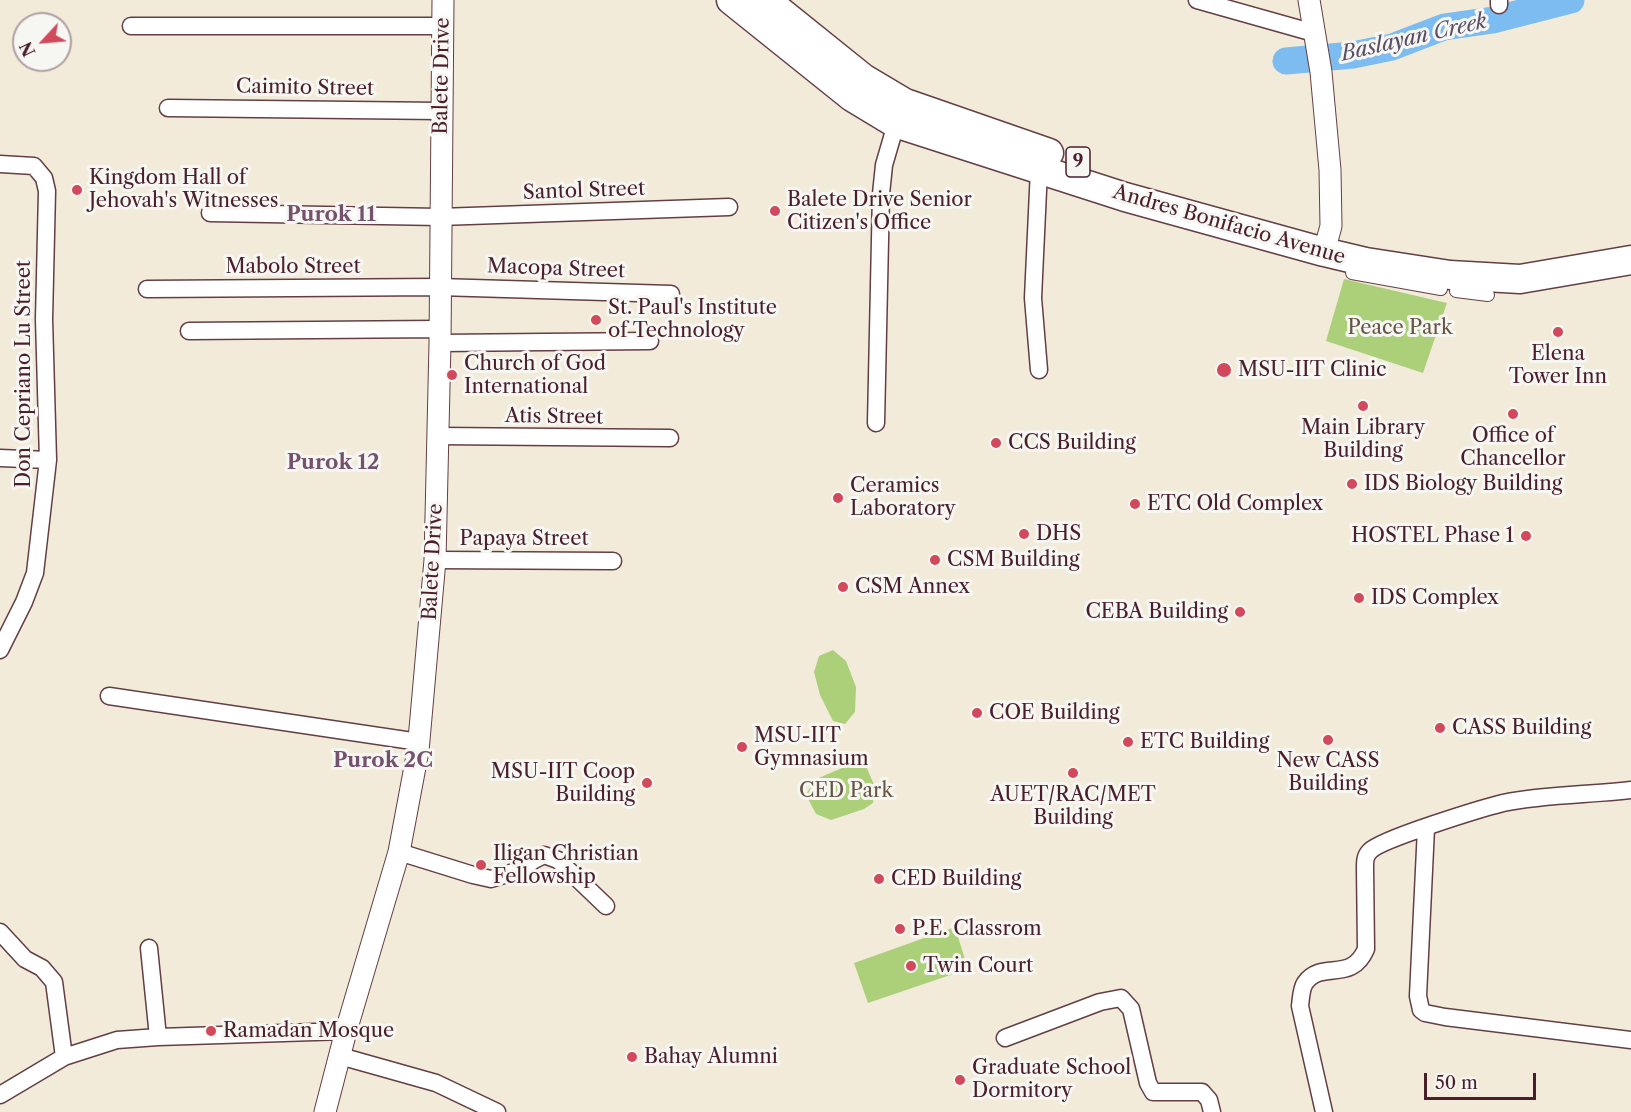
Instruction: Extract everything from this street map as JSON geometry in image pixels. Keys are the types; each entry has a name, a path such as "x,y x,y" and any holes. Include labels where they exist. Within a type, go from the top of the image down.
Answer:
{"highway":[{"name":"Andres Bonifacio Avenue","path":"731,0 852,96 1039,169 1125,197 1330,254 1400,268 1488,279 1520,279 1631,260"},
{"name":"Andres Bonifacio Avenue","path":"778,3 900,113 1044,151 1330,254 1377,250 1451,260 1500,262 1527,260 1631,242"}],"street":[{"name":"Balete Drive","path":"326,1112 346,1031 399,852 419,742 435,560 443,0"},
{"path":"1197,0 1318,52"},
{"path":"1309,0 1318,52 1330,170 1330,254 1374,278 1441,289"},
{"path":"131,26 442,26"},
{"name":"Caimito Street","path":"168,108 441,111"},
{"path":"876,423 881,194 884,165 900,113"},
{"name":"Don Cepriano Lu Street","path":"0,164 34,166 44,178 47,191 44,319 48,460 35,573 24,602 0,650"},
{"path":"1039,169 1033,298 1039,370"},
{"name":"Santol Street","path":"210,213 440,217 729,207"},
{"name":"Mabolo Street","path":"147,289 439,287"},
{"name":"Macopa Street","path":"439,287 671,294"},
{"path":"1456,291 1488,295"},
{"path":"189,332 650,341"},
{"name":"Atis Street","path":"438,436 670,438"},
{"path":"0,458 48,460"},
{"name":"Papaya Street","path":"435,560 613,561"},
{"path":"109,696 419,742"},
{"path":"1324,1112 1300,1006 1302,989 1306,981 1314,975 1347,969 1356,965 1363,956 1366,949 1365,856 1376,846 1502,803 1631,790"},
{"path":"1426,828 1418,996 1420,1010 1445,1017 1631,1040"},
{"path":"399,852 491,879 520,870 540,857 550,856 558,860 606,906"},
{"path":"0,932 24,959 42,968 54,982 64,1057"},
{"path":"149,948 158,1037"},
{"path":"1005,1038 1100,1002 1121,998 1131,1009 1148,1083 1153,1092 1202,1092 1209,1100 1212,1112"},
{"path":"0,1095 64,1057 117,1040 346,1031"},
{"path":"340,1056 435,1083 498,1112"}],"green space":[{"name":"Peace Park","path":"1344,279 1447,303 1423,373 1326,341"},
{"path":"833,650 846,661 856,687 855,712 845,724 833,721 820,695 814,672 819,656"},
{"name":"CED Park","path":"863,759 875,787 873,803 864,809 831,820 816,814 806,795 814,780"},
{"name":"Twin Court","path":"955,927 968,969 868,1003 854,963"}],"waterway":[{"name":"Baslayan Creek","path":"1286,61 1353,55 1392,47 1444,27 1493,20 1571,0"}],"place":[{"name":"Kingdom Hall of Jehovah's Witnesses","path":"77,190"},
{"name":"Balete Drive Senior Citizen's Office","path":"775,211"},
{"name":"St. Paul's Institute of Technology","path":"596,320"},
{"name":"Elena Tower Inn","path":"1558,332"},
{"name":"MSU-IIT Clinic","path":"1224,370"},
{"name":"Church of God International","path":"452,375"},
{"name":"Main Library Building","path":"1363,406"},
{"name":"Office of Chancellor","path":"1513,414"},
{"name":"CCS Building","path":"996,443"},
{"name":"IDS Biology Building","path":"1352,484"},
{"name":"Ceramics Laboratory","path":"838,498"},
{"name":"ETC Old Complex","path":"1135,504"},
{"name":"DHS","path":"1024,534"},
{"name":"HOSTEL Phase 1","path":"1526,536"},
{"name":"CSM Building","path":"935,560"},
{"name":"CSM Annex","path":"843,587"},
{"name":"IDS Complex","path":"1359,598"},
{"name":"CEBA Building","path":"1240,612"},
{"name":"COE Building","path":"977,713"},
{"name":"CASS Building","path":"1440,728"},
{"name":"New CASS Building","path":"1328,740"},
{"name":"ETC Building","path":"1128,742"},
{"name":"MSU-IIT Gymnasium","path":"742,747"},
{"name":"AUET/RAC/MET Building","path":"1073,773"},
{"name":"MSU-IIT Coop Building","path":"647,783"},
{"name":"Iligan Christian Fellowship","path":"481,865"},
{"name":"CED Building","path":"879,879"},
{"name":"P.E. Classrom","path":"900,929"},
{"name":"Twin Court","path":"911,966"},
{"name":"Ramadan Mosque","path":"211,1031"},
{"name":"Bahay Alumni","path":"632,1057"},
{"name":"Graduate School Dormitory","path":"960,1080"}],"district":[{"name":"Purok 11","path":"331,215"},
{"name":"Purok 12","path":"333,463"},
{"name":"Purok 2C","path":"383,761"}]}
